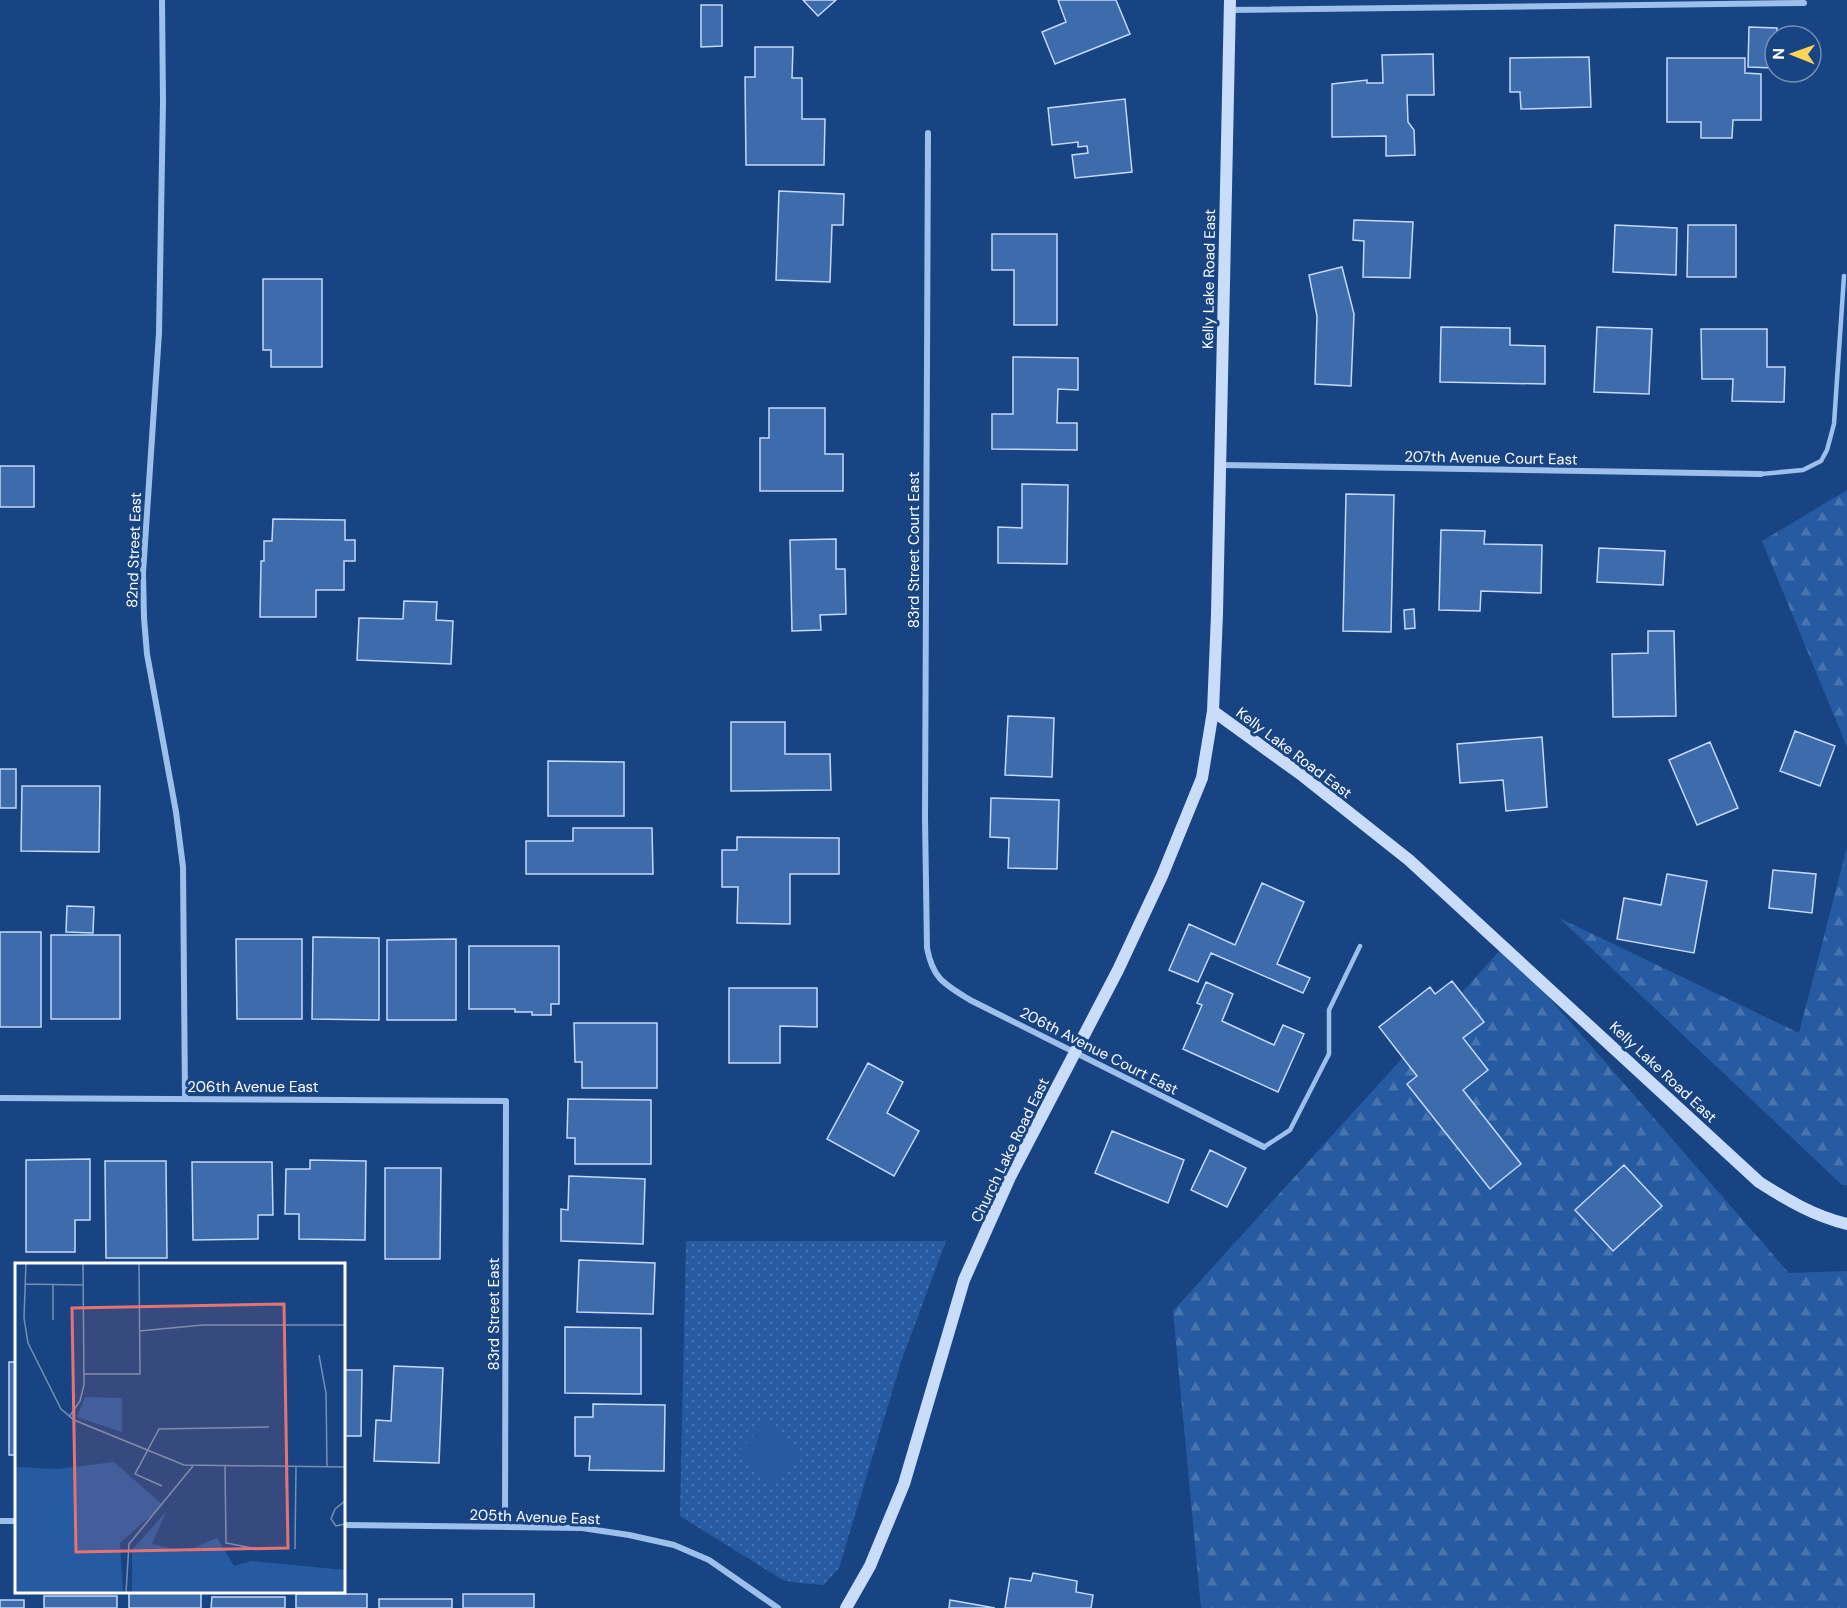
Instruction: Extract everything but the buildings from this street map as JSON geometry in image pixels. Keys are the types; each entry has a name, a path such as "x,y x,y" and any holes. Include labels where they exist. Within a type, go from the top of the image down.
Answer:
{"street":[{"name":"82nd Street East","path":"162,0 163,102 159,333 143,573 147,654 176,812 183,867 185,1099"},
{"path":"1230,5 1804,3"},
{"name":"Kelly Lake Road East","path":"1230,5 1213,711 1303,776 1409,860 1759,1182 1797,1206 1847,1224"},
{"name":"83rd Street Court East","path":"928,133 925,818 927,948 930,967"},
{"name":"207th Avenue Court East","path":"1220,465 1761,474"},
{"name":"Church Lake Road East","path":"846,1608 870,1566 904,1484 964,1281 1010,1177 1118,970 1162,876 1202,778 1213,711"},
{"name":"206th Avenue Court East","path":"930,967 944,984 970,1000 1264,1147"},
{"name":"206th Avenue East","path":"0,1098 506,1101"},
{"name":"83rd Street East","path":"505,1527 506,1101"},
{"name":"205th Avenue East","path":"345,1525 582,1528 629,1535 674,1545 709,1560 778,1608"}],"lane":[{"path":"1761,474 1803,470 1821,461 1827,450 1834,424 1844,276"},
{"path":"1264,1147 1290,1130 1329,1054 1329,1010 1360,946"}],"green space":[{"path":"1847,490 1847,747 1762,541"},
{"path":"1847,847 1847,1185 1842,1185 1559,918 1799,1033"},
{"path":"1504,946 1789,1273 1847,1271 1847,1608 1201,1608 1173,1311"},
{"path":"686,1241 946,1241 901,1362 839,1568 824,1585 783,1580 680,1516"},
{"path":"767,1422 799,1453 768,1485 736,1454"}]}
